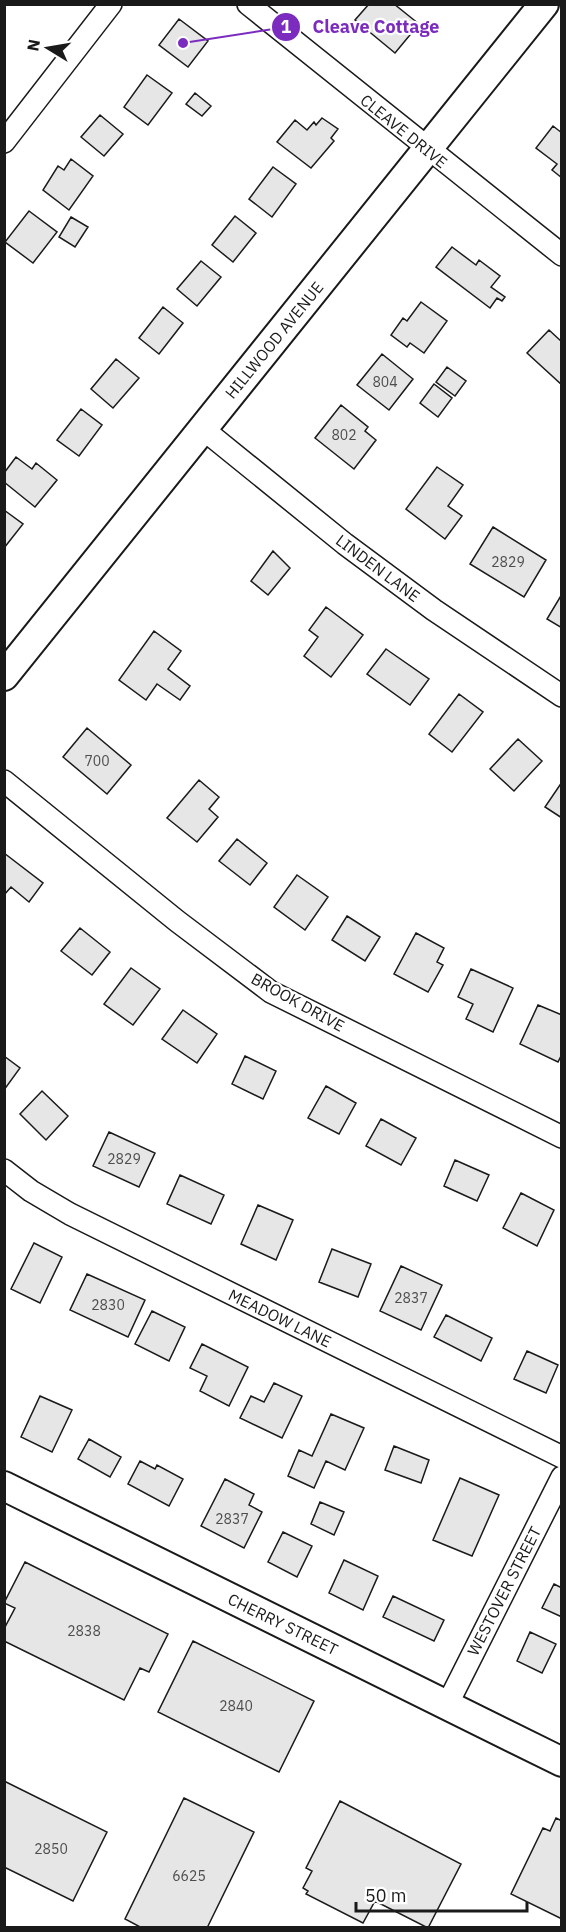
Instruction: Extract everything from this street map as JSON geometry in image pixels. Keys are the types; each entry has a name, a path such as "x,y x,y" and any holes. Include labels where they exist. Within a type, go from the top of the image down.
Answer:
{"main road":[{"name":"HILLWOOD AVENUE","path":"4,676 544,4"},
{"name":"CHERRY STREET","path":"4,1486 561,1762"}],"street":[{"path":"8,129 111,4"},
{"name":"CLEAVE DRIVE","path":"248,4 561,255"},
{"name":"LINDEN LANE","path":"203,429 308,516 398,584 561,696"},
{"name":"BROOK DRIVE","path":"4,781 177,921 271,992 561,1137"},
{"name":"MEADOW LANE","path":"4,1170 31,1191 70,1214 561,1457"},
{"name":"WESTOVER STREET","path":"447,1705 561,1477"}],"building":[{"path":"369,4 394,4 419,24 395,53 355,20"},
{"path":"179,19 208,41 188,67 159,45"},
{"path":"147,75 172,93 148,125 124,107"},
{"path":"195,93 211,106 202,116 186,104"},
{"path":"100,115 123,134 104,156 81,137"},
{"path":"322,118 338,129 331,138 334,141 311,168 277,142 295,120 307,130 314,122 316,125"},
{"path":"553,126 562,133 562,178 552,170 557,164 536,148"},
{"path":"71,159 93,176 69,210 43,190 58,166 64,170"},
{"path":"273,167 296,184 272,217 249,199"},
{"path":"29,211 57,232 33,263 5,242"},
{"path":"235,216 256,233 233,262 212,245"},
{"path":"71,217 88,227 75,247 59,237"},
{"path":"452,247 476,265 479,260 500,276 491,287 505,297 502,301 497,298 490,308 436,267"},
{"path":"201,261 221,277 197,306 177,289"},
{"path":"421,302 447,321 424,353 410,343 407,347 391,335 403,318 407,321"},
{"path":"163,307 183,323 159,354 139,338"},
{"path":"549,330 562,342 562,385 527,353"},
{"path":"382,354 413,379 389,410 357,385"},
{"path":"116,359 139,378 113,408 91,389"},
{"path":"447,367 466,381 455,396 436,382"},
{"path":"434,384 452,398 438,417 420,403"},
{"path":"341,405 368,427 365,431 376,440 354,469 315,438"},
{"path":"81,409 102,425 79,456 57,440"},
{"path":"16,457 32,469 36,463 57,480 35,507 4,482 4,473"},
{"path":"437,467 463,485 448,506 462,516 445,539 406,509"},
{"path":"4,510 23,524 4,548"},
{"path":"493,527 546,560 524,597 470,564"},
{"path":"273,551 290,568 268,595 251,581"},
{"path":"562,594 562,628 547,619"},
{"path":"326,607 363,635 331,677 304,656 318,637 309,630"},
{"path":"154,631 181,651 168,669 190,686 180,700 157,684 146,700 119,680"},
{"path":"386,649 429,679 410,705 367,674"},
{"path":"459,694 483,712 452,752 429,734"},
{"path":"87,728 131,765 107,794 63,757"},
{"path":"518,739 542,761 514,791 490,769"},
{"path":"199,780 219,797 209,809 218,817 197,842 167,818"},
{"path":"562,782 562,818 545,807"},
{"path":"237,839 267,863 250,885 219,861"},
{"path":"4,853 43,883 29,902 11,887 4,895"},
{"path":"297,875 328,897 305,930 274,907"},
{"path":"347,916 380,937 365,961 332,940"},
{"path":"80,928 110,952 92,975 61,951"},
{"path":"416,933 444,948 437,962 443,965 428,992 394,974"},
{"path":"131,968 160,989 133,1025 104,1004"},
{"path":"471,969 513,988 493,1032 466,1019 473,1004 458,997"},
{"path":"538,1005 562,1015 562,1054 558,1062 520,1044"},
{"path":"183,1010 217,1034 197,1063 162,1039"},
{"path":"4,1056 20,1068 4,1090"},
{"path":"245,1056 276,1071 263,1099 232,1084"},
{"path":"326,1086 356,1103 339,1134 308,1118"},
{"path":"42,1091 68,1116 46,1140 20,1114"},
{"path":"381,1119 416,1138 401,1165 366,1146"},
{"path":"109,1132 155,1153 139,1187 93,1166"},
{"path":"455,1160 489,1175 477,1201 444,1186"},
{"path":"180,1175 224,1195 211,1224 167,1204"},
{"path":"521,1193 554,1210 537,1246 503,1228"},
{"path":"258,1205 293,1220 276,1260 241,1244"},
{"path":"34,1243 62,1257 40,1303 11,1289"},
{"path":"332,1249 371,1264 358,1297 319,1282"},
{"path":"401,1266 442,1285 421,1330 380,1311"},
{"path":"87,1274 145,1300 128,1337 70,1310"},
{"path":"152,1311 185,1327 169,1361 135,1344"},
{"path":"446,1315 492,1338 481,1361 434,1337"},
{"path":"202,1344 248,1367 229,1406 200,1391 207,1376 190,1368"},
{"path":"527,1351 558,1365 546,1393 514,1379"},
{"path":"274,1383 302,1396 282,1438 240,1418 251,1396 264,1402"},
{"path":"40,1396 72,1410 52,1452 21,1437"},
{"path":"331,1414 364,1428 345,1470 326,1461 314,1488 288,1476 299,1450 312,1456"},
{"path":"89,1439 121,1457 110,1477 78,1459"},
{"path":"394,1446 429,1460 421,1483 385,1470"},
{"path":"140,1461 155,1469 157,1465 183,1479 169,1506 128,1484"},
{"path":"460,1478 499,1495 472,1556 433,1540"},
{"path":"225,1479 254,1494 249,1505 262,1512 244,1548 201,1526"},
{"path":"320,1502 344,1512 334,1535 311,1524"},
{"path":"283,1532 312,1546 297,1577 268,1562"},
{"path":"344,1560 378,1576 363,1610 329,1593"},
{"path":"25,1562 168,1634 149,1672 140,1668 124,1700 4,1641 4,1629 15,1608 4,1603"},
{"path":"554,1584 562,1588 562,1617 542,1608"},
{"path":"393,1596 444,1620 434,1641 383,1617"},
{"path":"530,1632 556,1644 542,1673 517,1661"},
{"path":"193,1641 314,1701 279,1772 158,1712"},
{"path":"4,1781 107,1832 73,1901 4,1867"},
{"path":"184,1798 254,1832 207,1928 142,1928 125,1919"},
{"path":"340,1801 461,1864 428,1928 375,1901 363,1923 306,1894 308,1891 303,1888 312,1871 306,1868"},
{"path":"556,1818 562,1821 562,1919 511,1894 543,1828 550,1831"}],"place":[{"name":"Cleave Cottage","path":"183,43"}]}
